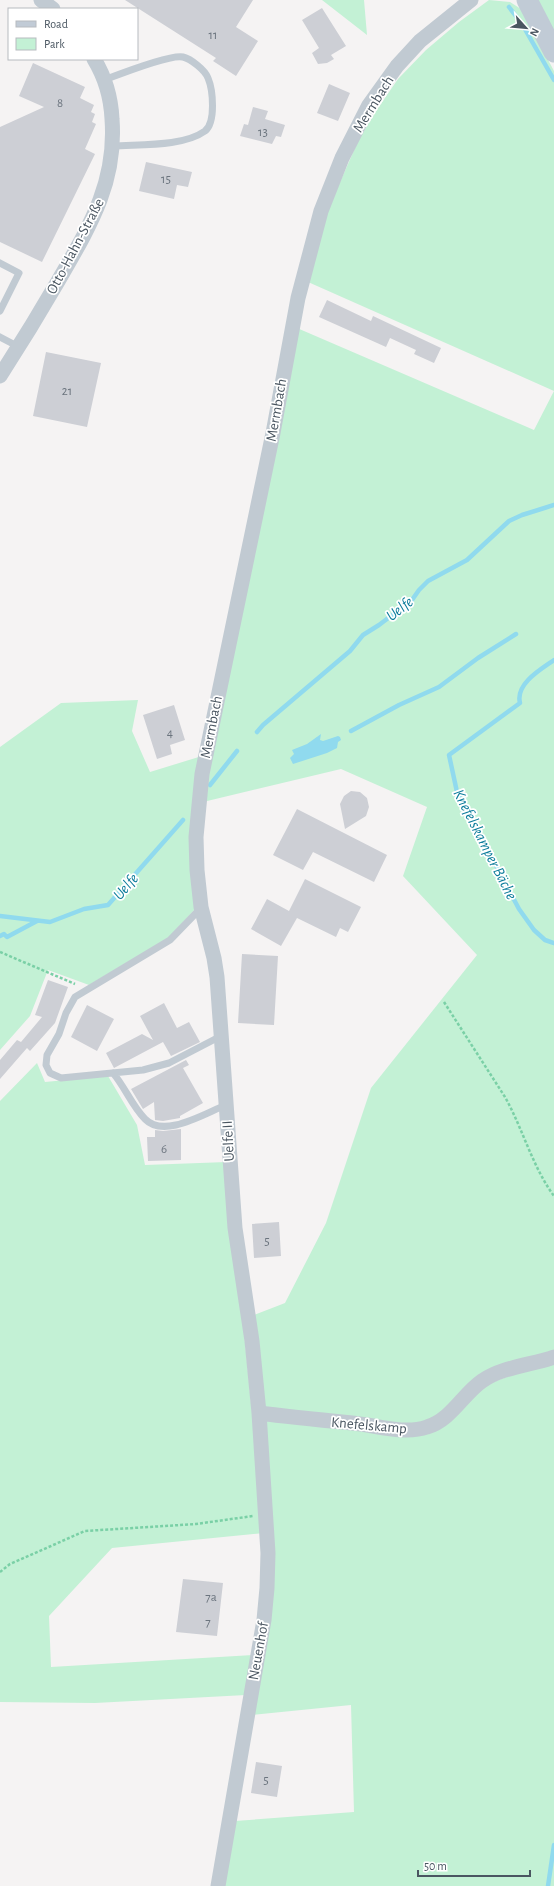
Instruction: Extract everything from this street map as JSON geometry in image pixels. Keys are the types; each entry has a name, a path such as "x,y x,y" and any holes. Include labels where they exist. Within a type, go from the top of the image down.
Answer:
{"street":[{"path":"41,0 52,8"},
{"name":"Mermbach","path":"197,870 197,812 208,739 270,448 298,298 321,211 342,158 369,105 397,66 420,41 471,0"},
{"path":"527,0 554,52"},
{"name":"Otto-Hahn-Straße","path":"0,376 19,347 75,252 95,213 106,184 113,146 111,108 104,80 94,60"},
{"name":"Uelfe II","path":"197,870 201,907 214,958 220,1009 235,1228 252,1341 259,1413"},
{"name":"Knefelskamp","path":"259,1413 354,1423 389,1429 428,1427 453,1410 474,1387 484,1379 499,1373 554,1357"},
{"name":"Neuenhof","path":"218,1886 264,1620 267,1588 266,1514 259,1413"}],"lane":[{"path":"104,80 162,60 182,57 197,65 208,78 213,103 211,119 206,130 193,136 170,143 113,146"},
{"path":"0,263 19,273 0,312"},
{"path":"0,337 19,347"},
{"path":"201,907 170,940 75,997 71,1002 59,1034 47,1055 46,1065 50,1073 61,1078 143,1070 170,1063 222,1036"},
{"path":"112,1074 122,1084 145,1119 153,1125 163,1127 177,1125 227,1105"}],"path":[{"path":"0,952 89,989"},
{"path":"444,1002 505,1097 514,1113 541,1176 554,1196"},
{"path":"0,1572 10,1564 85,1530 196,1524 266,1514"}],"green space":[{"path":"322,0 364,0 367,35"},
{"path":"489,0 510,2 521,9 554,71 554,391 308,282 329,207 359,139 378,108 398,79 426,50 459,22"},
{"path":"537,0 554,0 554,32"},
{"path":"297,328 534,430 554,391 554,1355 516,1366 427,1425 260,1411 249,1317 285,1303 326,1223 371,1088 477,955 403,876 427,807 341,769 203,802"},
{"path":"138,700 132,731 150,772 202,756 198,906 168,938 89,985 48,970 30,1016 0,1050 0,747 61,703"},
{"path":"37,1063 45,1082 108,1076 137,1125 145,1165 227,1162 264,1533 112,1548 49,1616 51,1667 253,1655 246,1695 95,1703 0,1702 0,1101"},
{"path":"554,1359 554,1886 222,1886 235,1821 354,1812 351,1705 251,1715 262,1658 262,1417 417,1431 475,1389"}],"water":[{"path":"321,734 320,740 323,741 338,736 340,737 341,740 338,742 337,748 327,753 293,764 290,758 294,754 292,750 307,744"}],"building":[{"path":"125,0 253,0 236,27 258,41 236,76 213,61 216,58"},
{"path":"322,8 346,46 331,55 334,59 327,63 318,64 312,53 319,48 302,20"},
{"path":"33,63 85,87 80,98 94,105 91,112 95,114 92,122 96,124 85,149 95,154 42,262 0,242 0,127 44,107 19,96"},
{"path":"329,84 350,93 338,121 317,113"},
{"path":"253,107 268,111 265,119 285,125 281,137 276,136 272,144 240,136 244,124 248,125"},
{"path":"146,162 192,172 188,187 177,185 174,199 139,191"},
{"path":"327,300 371,321 373,316 441,348 434,363 414,354 416,350 390,338 386,347 319,317"},
{"path":"46,352 101,363 87,427 33,416"},
{"path":"174,705 185,740 170,745 172,754 157,759 143,715"},
{"path":"351,791 360,792 367,798 369,807 366,816 345,829 340,804 344,796"},
{"path":"297,809 387,855 374,882 313,852 303,870 273,855"},
{"path":"305,879 361,907 348,932 340,928 336,937 297,918 281,946 251,929 267,899 289,911"},
{"path":"242,954 278,956 274,1025 238,1023"},
{"path":"48,980 68,987 55,1023 30,1051 27,1048 0,1079 0,1060 17,1040 21,1042 42,1017 35,1015"},
{"path":"164,1003 177,1028 189,1022 200,1042 171,1056 163,1042 114,1068 106,1053 142,1034 153,1040 140,1016"},
{"path":"87,1005 114,1019 97,1051 71,1037"},
{"path":"186,1060 189,1065 183,1068 203,1103 180,1116 180,1118 163,1121 155,1120 154,1102 143,1109 131,1089"},
{"path":"181,1129 181,1160 148,1161 147,1137 155,1137 155,1130 163,1131"},
{"path":"279,1222 281,1256 254,1258 252,1224"},
{"path":"183,1579 223,1583 217,1636 176,1632"},
{"path":"256,1762 282,1766 277,1797 251,1793"}],"waterway":[{"name":"Mermbach","path":"509,7 522,24 554,80"},
{"name":"Uelfe","path":"257,732 263,725 350,651 363,635 412,600 428,581 467,560 509,521 522,515 554,505"},
{"name":"Knefelskamper Bäche","path":"351,731 399,705 439,687 478,658 516,634"},
{"name":"Knefelskamper Bäche","path":"554,660 525,683 519,696 520,703 449,755 457,792 519,909 534,930 545,940 554,943"},
{"name":"Uelfe","path":"210,785 237,751"},
{"name":"Uelfe","path":"0,916 50,922 84,909 108,905 183,820"},
{"path":"0,936 4,934 7,937 37,921"},
{"path":"548,1886 554,1845"}]}
